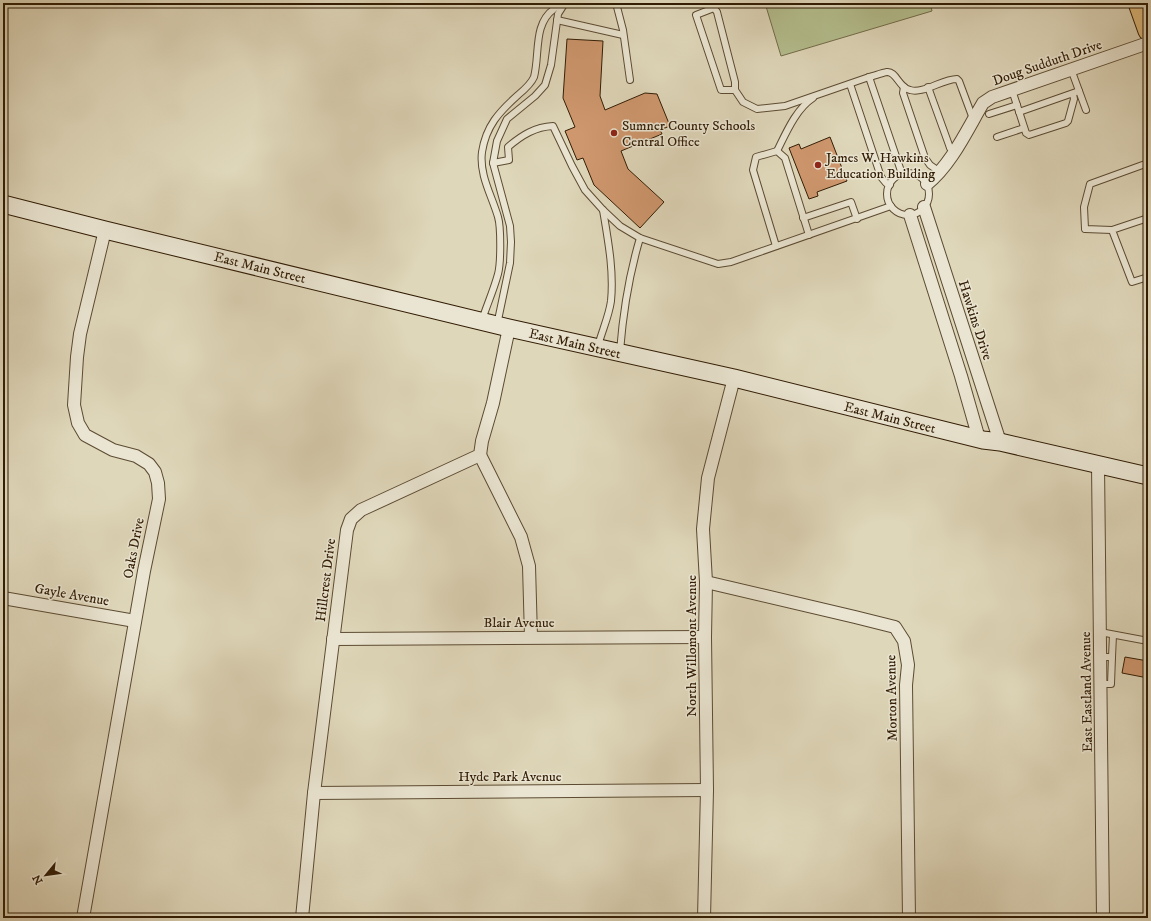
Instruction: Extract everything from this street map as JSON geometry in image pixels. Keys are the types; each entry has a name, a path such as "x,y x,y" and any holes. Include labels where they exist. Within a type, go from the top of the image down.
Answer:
{"main road":[{"path":"1138,3 1148,31"}],"street":[{"name":"Doug Sudduth Drive","path":"927,184 935,178 948,162 983,103 992,97 1148,43"},
{"name":"East Main Street","path":"3,204 105,230 597,348 734,378 979,438 1148,476"},
{"name":"Hawkins Drive","path":"924,208 1000,442"},
{"path":"910,215 979,438"},
{"name":"Oaks Drive","path":"83,918 135,621 159,499 157,477 149,464 136,456 113,450 85,435 78,423 74,405 80,334 105,230"},
{"path":"496,324 493,403 482,441 480,455 521,537 529,566 531,637"},
{"name":"North Willomont Avenue","path":"704,918 707,790 705,636 706,582 703,529 708,478 734,378"},
{"name":"Hillcrest Drive","path":"302,918 314,792 332,639 347,530 351,519 362,510 480,455"},
{"name":"East Eastland Avenue","path":"1098,465 1100,632 1106,657 1101,684 1103,918"},
{"name":"Morton Avenue","path":"706,582 895,627 904,641 908,665 906,685 909,918"},
{"name":"Gayle Avenue","path":"3,598 135,621"},
{"name":"Blair Avenue","path":"332,639 705,636"},
{"name":"Hyde Park Avenue","path":"314,792 707,790"}],"lane":[{"path":"496,324 510,263 511,242 510,226 493,163 497,142 507,119 535,96 545,85 550,65 558,14 565,3"},
{"path":"496,324 500,239 499,218 483,174 482,154 484,142 489,128 495,118 528,86 533,78 542,24 554,8 565,3"},
{"path":"616,3 630,80"},
{"path":"735,90 721,90 696,15 714,8 717,12 735,90 743,102 757,109 785,106 869,77 891,72 904,87 910,91 922,90 957,79 974,118"},
{"path":"557,20 623,35"},
{"path":"1071,69 1076,92 1086,110"},
{"path":"869,77 902,174"},
{"path":"850,84 881,177 890,185"},
{"path":"904,87 903,93 925,158 930,166 940,172"},
{"path":"928,87 949,146 954,151"},
{"path":"1012,90 1024,128 1026,133 1029,135 1066,123 1068,121 1076,92"},
{"path":"1019,112 1076,92"},
{"path":"776,246 753,170 756,157 777,150 794,119 809,100 818,94"},
{"path":"989,114 1017,106"},
{"path":"493,163 508,160 508,147 531,131 543,126 553,126 585,190 620,226 640,238 718,264 731,262 891,206"},
{"path":"997,137 1024,128"},
{"path":"777,150 785,158 809,235"},
{"path":"1148,163 1090,184 1084,207 1085,229 1112,230 1148,218"},
{"path":"902,174 913,174 919,176 927,184 929,190 928,202 924,208 916,214 905,215 891,206 887,194 890,185 896,177 902,174"},
{"path":"803,218 851,202 857,219"},
{"path":"597,348 610,302 612,280 610,250 603,210"},
{"path":"1112,230 1132,282 1148,277"},
{"path":"619,353 634,258 640,238"},
{"path":"1100,632 1148,641"},
{"path":"1106,657 1113,635"}],"green space":[{"path":"765,3 930,3 932,11 781,56"}],"building":[{"name":"Sumner County Schools Central Office","path":"567,39 603,41 600,96 605,110 645,93 657,94 670,126 660,130 662,134 621,151 628,169 664,202 640,228 594,185 583,158 577,160 565,131 575,127 563,98"},
{"name":"James W. Hawkins Education Building","path":"830,137 847,181 817,192 818,196 809,199 789,148 799,144 801,149"},
{"path":"1125,657 1148,661 1148,678 1122,673"}],"place":[{"name":"Sumner County Schools Central Office","path":"614,133"},
{"name":"James W. Hawkins Education Building","path":"818,165"}]}
